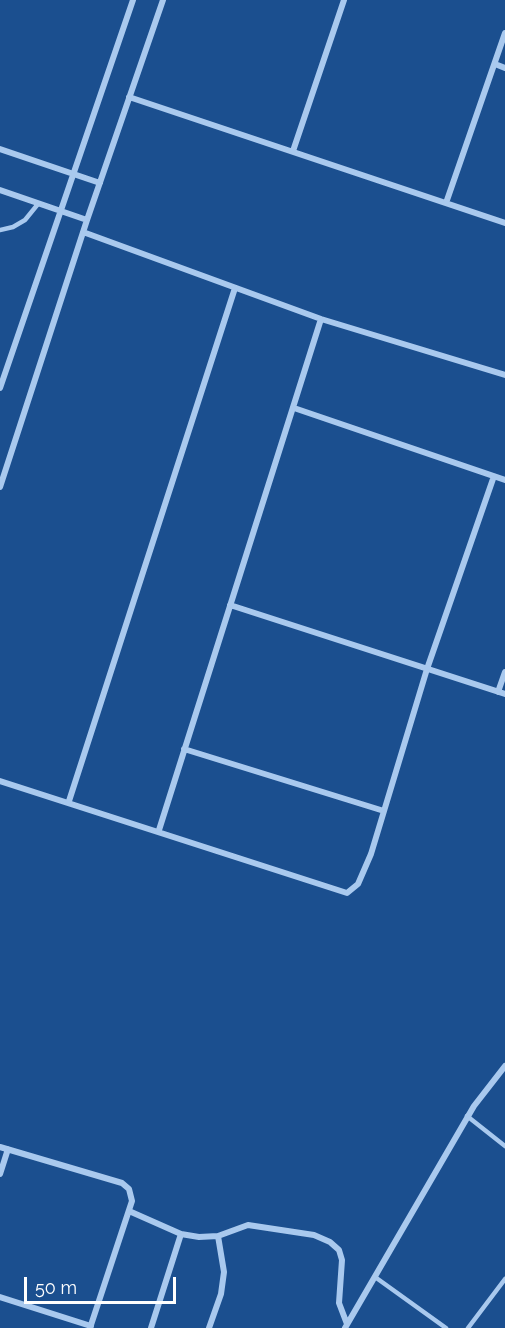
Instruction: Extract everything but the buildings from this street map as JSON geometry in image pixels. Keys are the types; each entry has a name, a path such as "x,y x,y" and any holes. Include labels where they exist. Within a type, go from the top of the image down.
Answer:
{"street":[{"path":"0,387 133,0"},
{"path":"0,487 87,220 163,0"},
{"path":"293,151 344,0"},
{"path":"446,203 505,33"},
{"path":"495,64 505,68"},
{"path":"129,98 505,223"},
{"path":"0,149 100,183"},
{"path":"0,190 87,220"},
{"path":"83,232 321,319 505,375"},
{"path":"69,801 236,288"},
{"path":"159,830 321,319"},
{"path":"294,408 505,480"},
{"path":"0,781 69,801 347,892 358,884 384,811 427,669 494,476"},
{"path":"230,605 505,694"},
{"path":"498,692 505,672"},
{"path":"184,749 384,811"},
{"path":"346,1326 468,1116 505,1066"},
{"path":"0,1146 122,1183 129,1189 132,1201 91,1327 0,1297"},
{"path":"0,1174 8,1149"},
{"path":"129,1211 182,1234 199,1237 218,1236 248,1225 261,1225 314,1235 330,1242 339,1250 342,1260 339,1303 346,1326"},
{"path":"151,1328 182,1234"},
{"path":"209,1328 221,1294 224,1272 218,1236"}],"lane":[{"path":"0,230 25,220 38,204"},
{"path":"468,1116 505,1146"},
{"path":"375,1277 446,1328"},
{"path":"468,1328 505,1279"}]}
